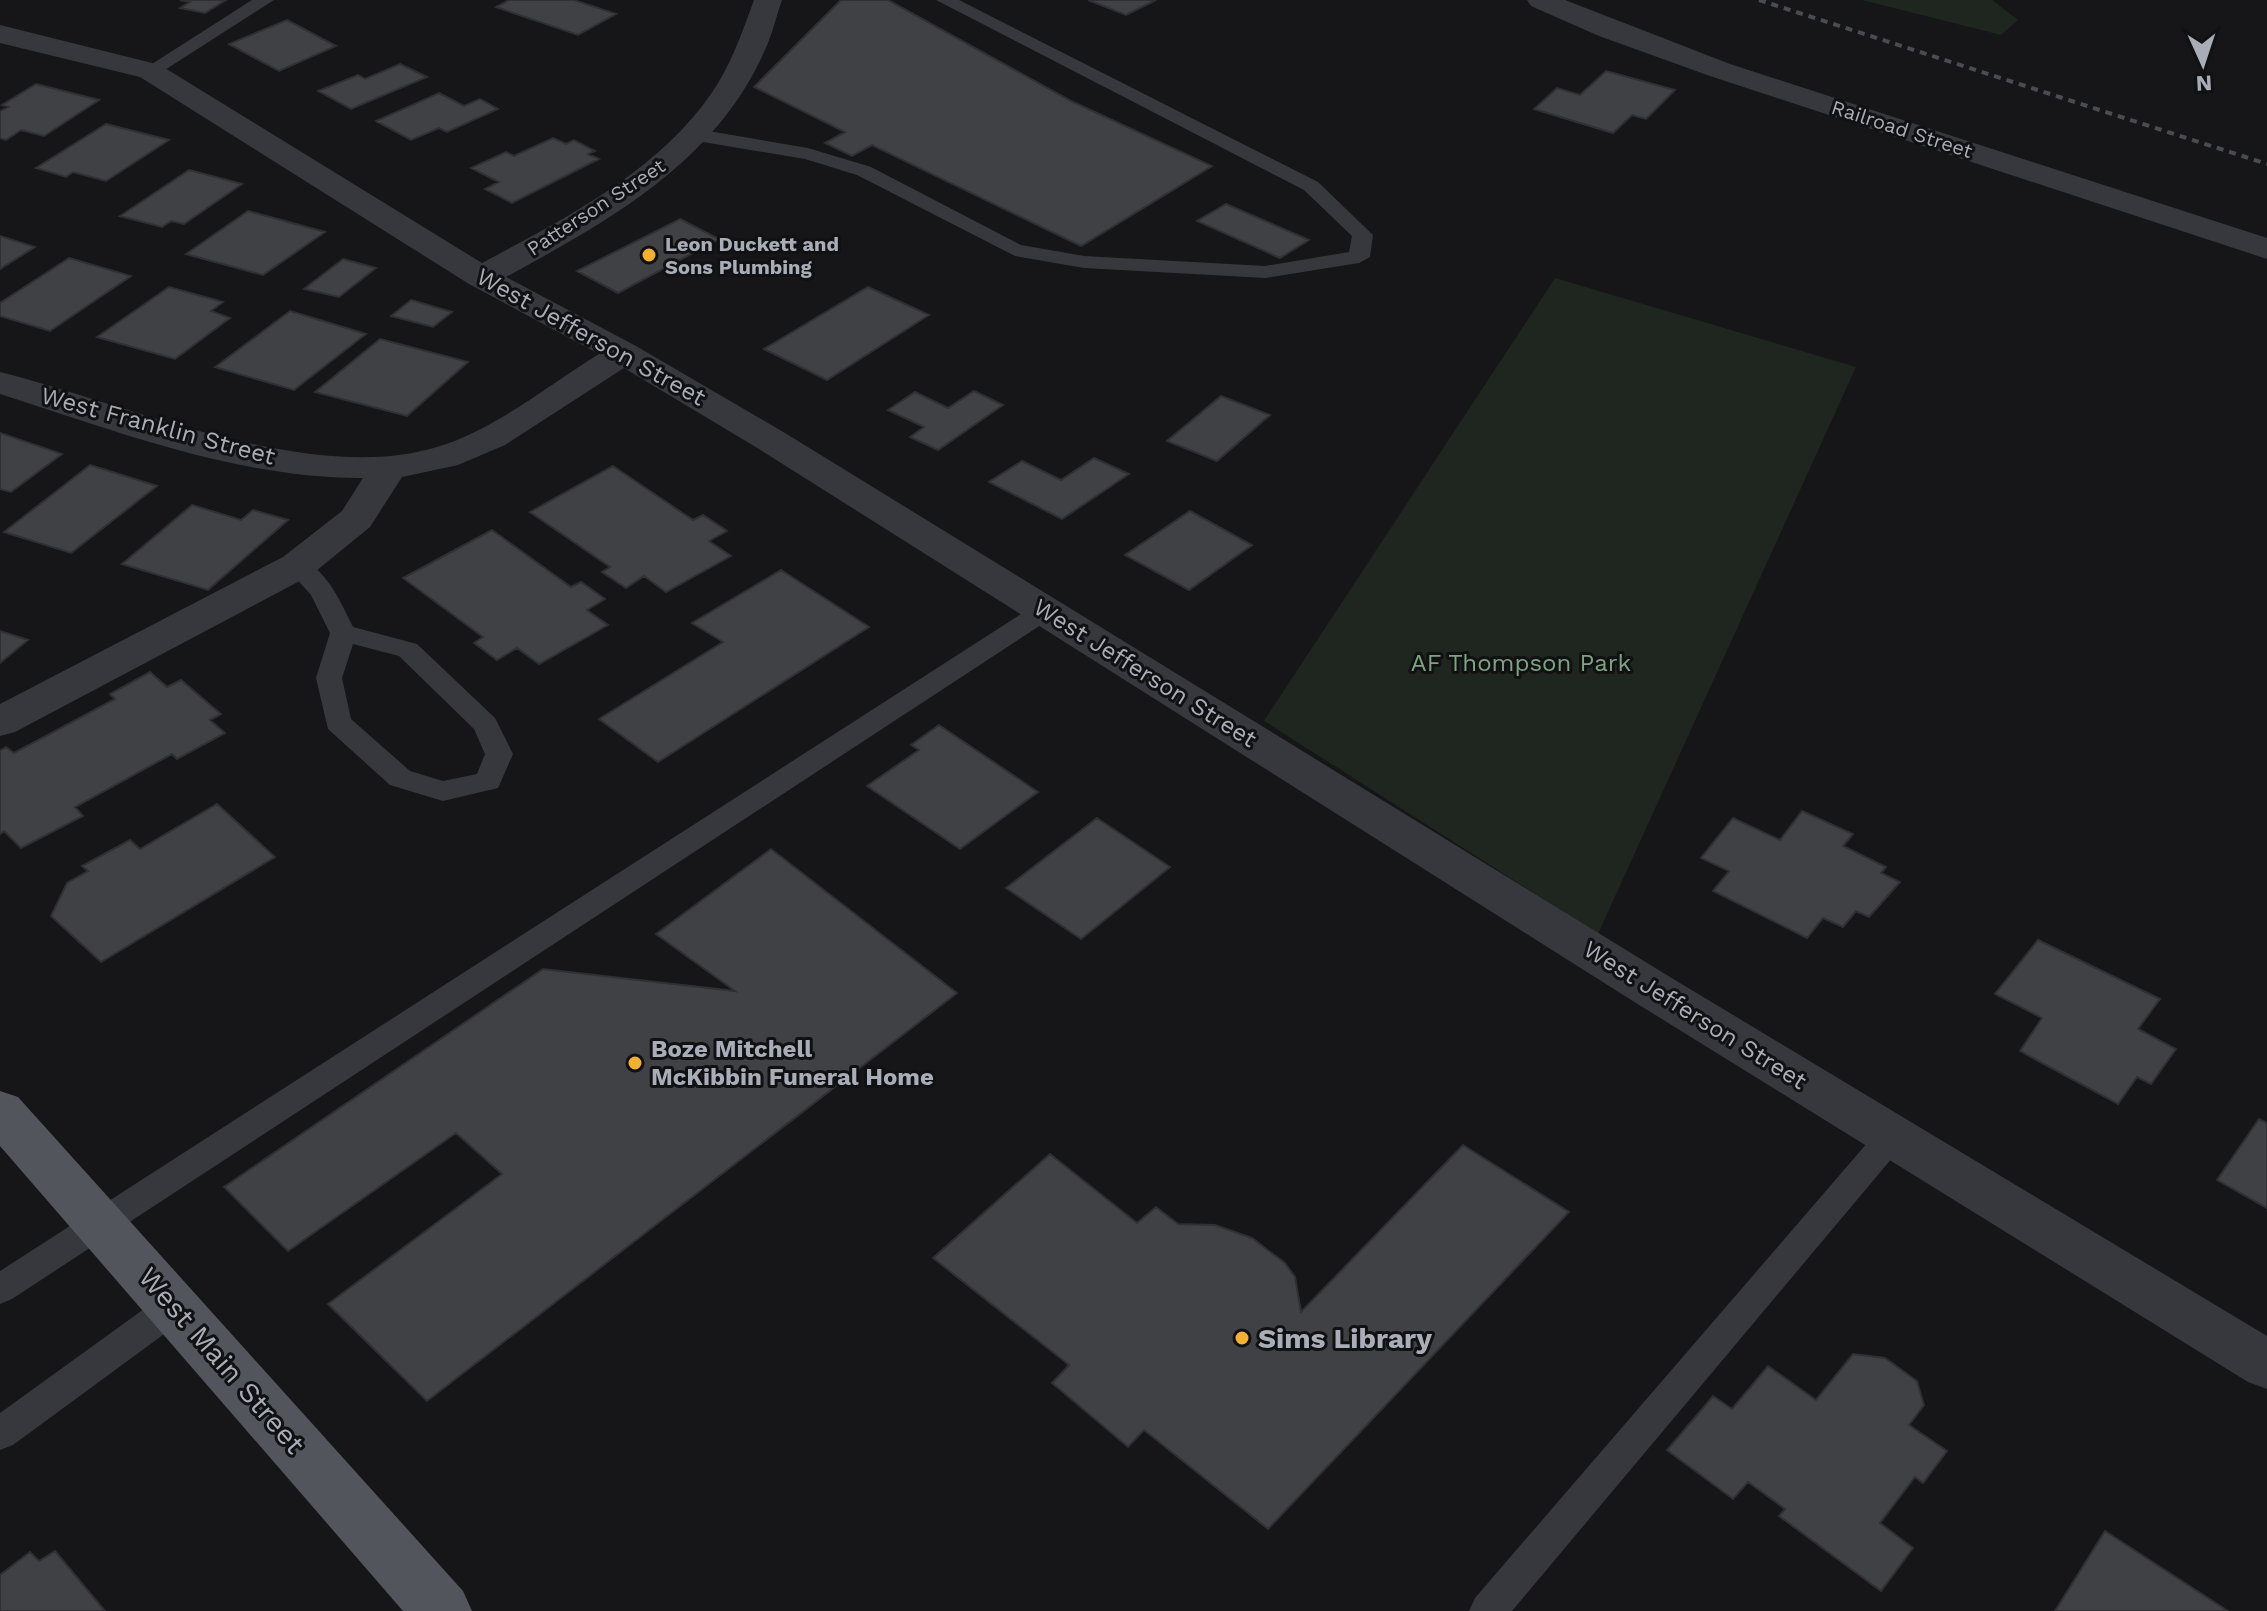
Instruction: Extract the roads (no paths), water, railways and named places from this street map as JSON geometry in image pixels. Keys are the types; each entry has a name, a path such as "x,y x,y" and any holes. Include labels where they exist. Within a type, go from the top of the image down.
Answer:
{"main road":[{"name":"West Main Street","path":"0,1111 442,1611"}],"street":[{"name":"Patterson Street","path":"481,277 565,232 653,174 697,135 736,84 760,30 768,0"},
{"name":"Railroad Street","path":"1541,0 1609,30 1720,70 2267,249"},
{"name":"West Jefferson Street","path":"0,34 150,71 481,277 624,353 2267,1365"},
{"name":"West Franklin Street","path":"0,383 186,438 280,459 389,467 446,457 493,436 624,353"},
{"path":"0,722 297,566 356,519 389,467"}],"lane":[{"path":"150,71 265,0"},
{"path":"697,135 808,154 864,171 1015,250 1084,262 1265,272 1359,257 1363,235 1311,186 945,0"},
{"path":"297,566 322,591 343,633 329,678 338,723 400,778 443,791 488,781 499,754 485,724 408,650 343,633"},
{"path":"0,1289 1044,611"},
{"path":"1488,1611 1892,1136"},
{"path":"0,1434 174,1307"}],"railway":[{"path":"1759,0 2267,164"}],"place":[{"name":"Leon Duckett and Sons Plumbing","path":"649,255"},
{"name":"Boze Mitchell McKibbin Funeral Home","path":"635,1063"},
{"name":"Sims Library","path":"1242,1338"}],"park label":[{"name":"AF Thompson Park","path":"1521,663"}]}
